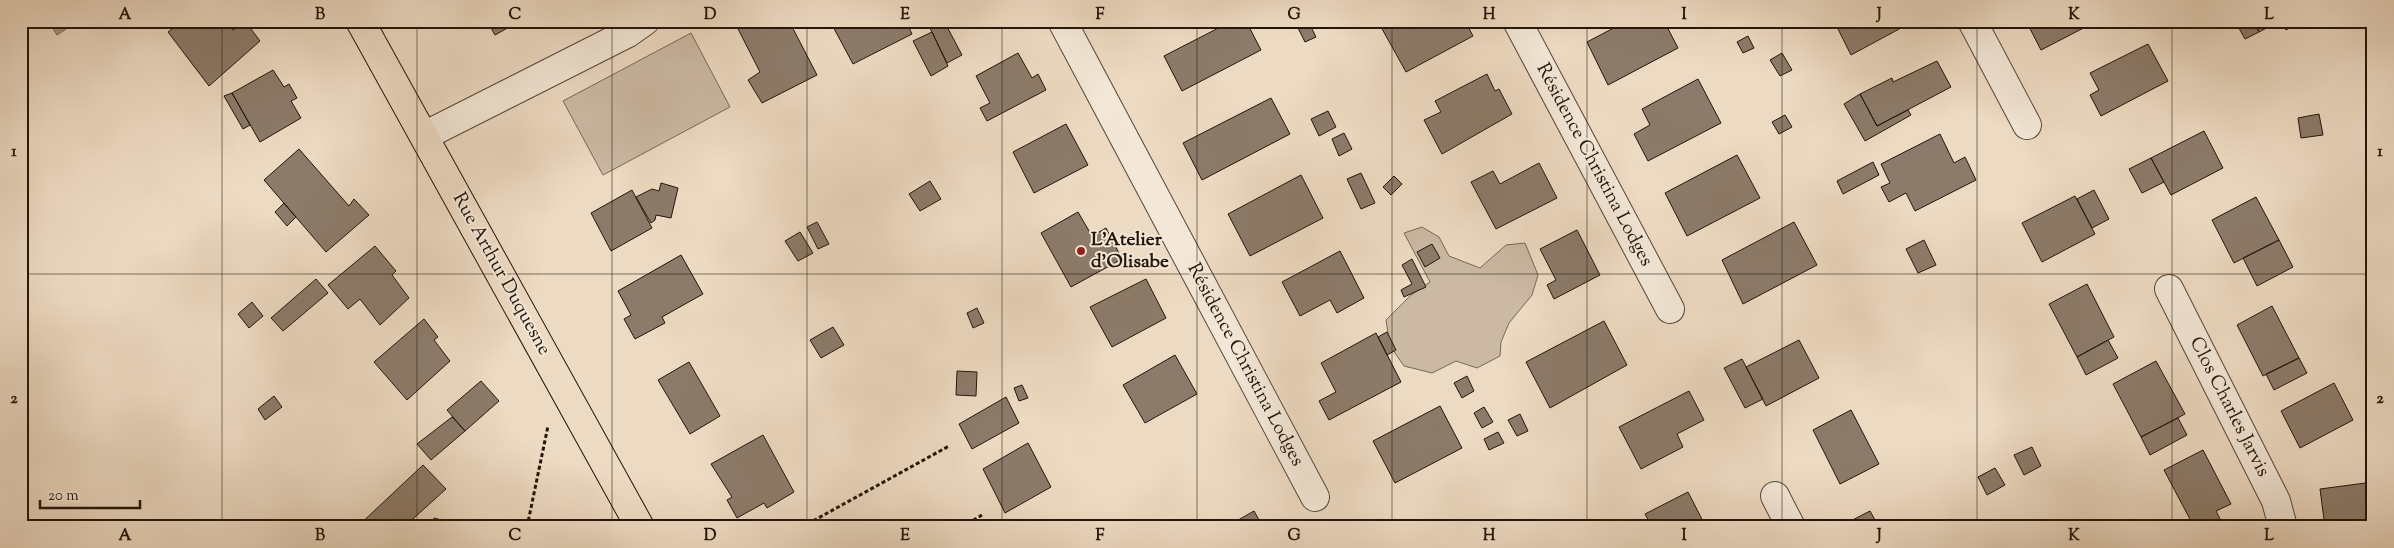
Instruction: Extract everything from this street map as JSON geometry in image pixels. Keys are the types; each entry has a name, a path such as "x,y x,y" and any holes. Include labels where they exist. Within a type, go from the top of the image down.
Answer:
{"main road":[{"name":"Rue Arthur Duquesne","path":"360,21 640,527"}],"street":[{"path":"424,136 628,33 645,21"},
{"name":"Résidence Christina Lodges","path":"1062,21 1315,497"},
{"name":"Résidence Christina Lodges","path":"1517,21 1670,310"},
{"path":"1972,21 2027,125"},
{"name":"Clos Charles Jarvis","path":"2169,289 2276,501 2283,527"},
{"path":"1775,496 1791,527"}],"path":[{"path":"527,527 544,436 562,385"},
{"path":"802,527 948,446"},
{"path":"962,527 982,515"}],"shaded area":[{"path":"48,21 78,21 57,35"},
{"path":"691,33 730,107 603,175 563,101"},
{"path":"1422,227 1439,237 1449,256 1480,268 1506,245 1525,243 1538,275 1532,295 1509,323 1501,342 1500,356 1477,368 1456,361 1432,373 1404,366 1390,346 1386,320 1411,295 1430,282 1404,233"}],"building":[{"path":"182,21 227,21 233,30 245,21 260,41 209,86 168,32"},
{"path":"487,21 520,21 495,35"},
{"path":"739,21 789,21 817,75 762,103 748,80 760,72 735,23"},
{"path":"830,21 906,21 912,34 853,64"},
{"path":"934,21 944,21 962,55 947,63 928,24"},
{"path":"1232,21 1246,21 1261,50 1182,91 1164,56"},
{"path":"1308,21 1316,37 1305,42 1297,26"},
{"path":"1392,21 1465,21 1473,36 1406,72 1381,27"},
{"path":"1627,21 1664,21 1678,48 1608,85 1587,42"},
{"path":"1834,21 1914,21 1851,55"},
{"path":"2026,21 2097,21 2041,50"},
{"path":"2235,21 2254,21 2259,32 2245,39"},
{"path":"2254,21 2280,21 2259,32"},
{"path":"2281,21 2302,21 2286,30"},
{"path":"932,32 948,66 931,76 913,41"},
{"path":"1748,36 1754,48 1743,53 1737,42"},
{"path":"2148,44 2168,81 2101,116 2090,95 2099,90 2090,73"},
{"path":"1018,53 1032,78 1038,74 1046,90 987,121 980,108 990,103 976,76"},
{"path":"1782,53 1792,70 1780,76 1770,60"},
{"path":"1937,61 1951,87 1877,126 1860,94 1892,78 1893,82"},
{"path":"273,70 284,87 289,84 297,98 291,101 301,118 260,142 232,93"},
{"path":"1487,74 1495,91 1499,89 1512,114 1442,154 1424,120 1441,112 1435,101"},
{"path":"1698,79 1721,123 1648,161 1634,134 1650,125 1642,109"},
{"path":"232,93 250,125 243,129 224,96"},
{"path":"1860,94 1877,126 1908,110 1911,115 1865,141 1844,104"},
{"path":"1271,98 1290,134 1202,180 1183,143"},
{"path":"1328,111 1336,127 1319,136 1311,119"},
{"path":"2319,114 2323,135 2301,138 2298,118"},
{"path":"1785,115 1792,127 1779,134 1772,122"},
{"path":"1066,124 1088,165 1034,193 1013,152"},
{"path":"2204,131 2223,168 2171,195 2151,158"},
{"path":"1344,133 1352,149 1339,156 1332,139"},
{"path":"1940,134 1954,163 1965,157 1976,180 1915,211 1906,193 1889,202 1881,187 1890,183 1881,164"},
{"path":"299,149 349,206 354,199 369,215 326,252 264,180"},
{"path":"1737,155 1760,198 1687,236 1665,193"},
{"path":"2151,158 2164,182 2142,193 2129,169"},
{"path":"1873,162 1879,175 1843,194 1837,181"},
{"path":"1539,163 1557,198 1496,229 1471,182 1493,171 1500,184"},
{"path":"1361,173 1375,203 1361,209 1347,179"},
{"path":"1301,175 1323,218 1250,256 1228,214"},
{"path":"1394,176 1402,184 1391,195 1383,187"},
{"path":"930,181 941,199 920,211 909,194"},
{"path":"661,183 678,188 671,218 656,215 655,220 651,223 636,197 652,189 659,191"},
{"path":"632,190 652,228 611,251 591,213"},
{"path":"2094,190 2109,219 2092,228 2077,199"},
{"path":"2075,196 2095,234 2042,262 2022,223"},
{"path":"2256,197 2279,240 2234,263 2212,220"},
{"path":"284,203 296,217 287,226 275,212"},
{"path":"1078,212 1092,236 1106,228 1122,259 1071,287 1041,233"},
{"path":"817,222 829,244 818,249 807,227"},
{"path":"1794,222 1817,265 1743,304 1722,260"},
{"path":"1577,230 1600,275 1554,299 1547,285 1556,280 1540,249"},
{"path":"800,232 813,253 798,261 785,241"},
{"path":"1924,240 1936,265 1918,273 1906,249"},
{"path":"2279,240 2293,267 2257,286 2243,258"},
{"path":"1432,244 1440,258 1425,267 1417,252"},
{"path":"375,246 396,271 392,275 409,298 380,325 360,299 348,309 328,285"},
{"path":"1340,251 1364,298 1337,313 1330,300 1300,316 1282,282"},
{"path":"681,255 703,294 662,317 665,323 635,339 624,319 631,315 618,291"},
{"path":"1412,259 1426,287 1404,297 1401,290 1412,284 1402,265"},
{"path":"316,279 328,293 283,331 271,318"},
{"path":"1146,279 1166,318 1112,347 1090,307"},
{"path":"2087,284 2114,337 2077,357 2049,304"},
{"path":"252,302 263,316 249,328 238,314"},
{"path":"2272,306 2299,358 2263,376 2237,325"},
{"path":"977,308 984,323 973,328 967,313"},
{"path":"424,319 438,337 434,340 450,361 407,400 374,362"},
{"path":"1604,321 1627,365 1550,408 1526,362"},
{"path":"833,327 844,345 821,358 810,340"},
{"path":"1387,332 1396,350 1387,355 1378,337"},
{"path":"1376,333 1401,382 1329,420 1319,401 1336,392 1321,363"},
{"path":"1799,340 1819,378 1766,406 1746,367"},
{"path":"2108,340 2118,358 2086,375 2077,357"},
{"path":"1175,355 1197,394 1145,423 1123,385"},
{"path":"2299,358 2307,373 2274,390 2266,374"},
{"path":"1742,359 1763,399 1745,408 1724,368"},
{"path":"2156,361 2185,414 2141,437 2113,384"},
{"path":"689,362 720,416 690,434 658,380"},
{"path":"957,371 977,372 976,396 956,395"},
{"path":"1467,376 1474,391 1462,398 1454,383"},
{"path":"481,381 499,401 465,431 447,410"},
{"path":"2334,383 2353,420 2300,448 2281,411"},
{"path":"1022,385 1028,398 1019,401 1014,388"},
{"path":"1689,391 1704,420 1677,434 1683,447 1641,469 1619,427"},
{"path":"274,396 282,407 265,420 258,409"},
{"path":"1006,397 1019,423 972,449 959,424"},
{"path":"1440,406 1462,448 1395,483 1373,441"},
{"path":"1484,407 1493,422 1482,428 1474,413"},
{"path":"1851,410 1879,464 1840,484 1813,430"},
{"path":"1520,414 1528,431 1517,436 1508,420"},
{"path":"452,417 465,431 431,460 417,444"},
{"path":"2178,418 2187,435 2150,455 2141,437"},
{"path":"1498,432 1504,443 1489,450 1484,439"},
{"path":"763,435 794,492 767,508 764,503 737,518 727,500 732,497 711,464"},
{"path":"1028,443 1051,487 1005,513 983,469"},
{"path":"2032,447 2041,466 2024,475 2014,455"},
{"path":"2203,450 2231,504 2216,511 2224,527 2185,527 2192,523 2164,470"},
{"path":"423,465 446,489 404,527 357,527"},
{"path":"1995,468 2005,485 1987,495 1978,477"},
{"path":"2373,482 2373,523 2325,527 2320,489"},
{"path":"1688,492 1706,527 1652,527 1645,514"},
{"path":"1254,511 1263,527 1226,527"},
{"path":"1870,511 1879,527 1839,527"},
{"path":"434,518 468,527 432,527"}],"place":[{"name":"L'Atelier d'Olisabe","path":"1081,251"}]}
